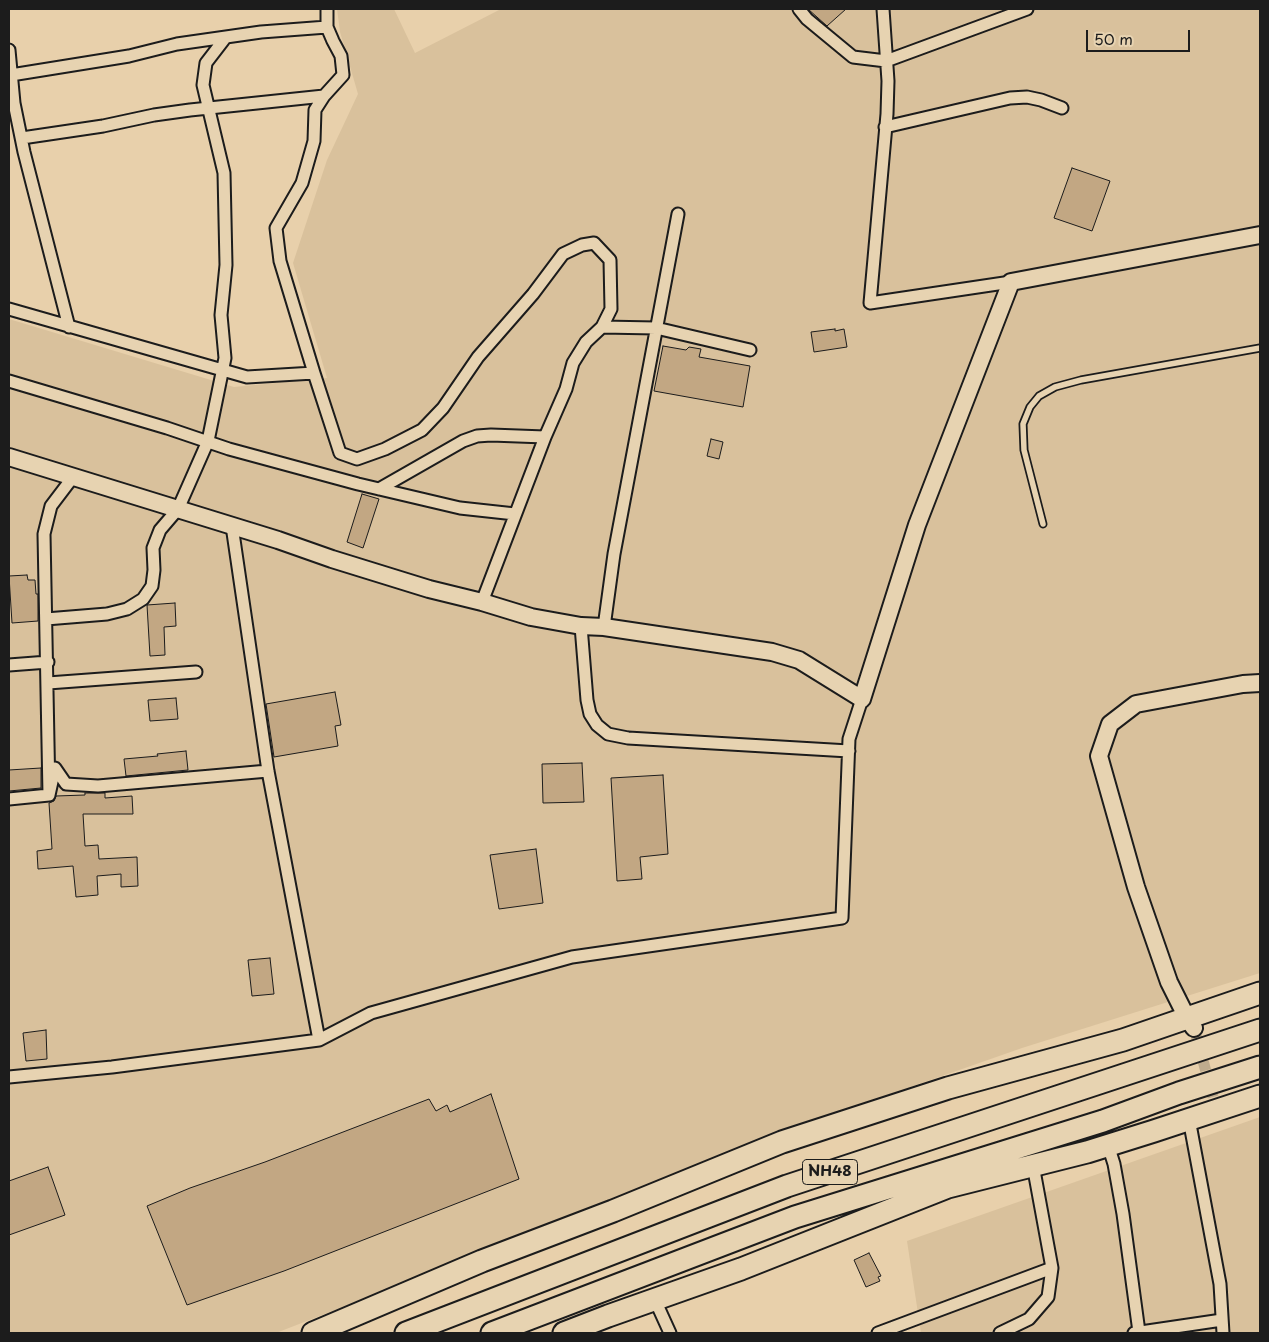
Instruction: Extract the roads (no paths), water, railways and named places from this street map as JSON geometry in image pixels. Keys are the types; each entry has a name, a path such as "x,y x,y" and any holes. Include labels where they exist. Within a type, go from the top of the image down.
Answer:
{"highway":[{"path":"313,1333 482,1261 613,1211 782,1142 948,1088 1190,1023 1260,993"},
{"name":"NH48","path":"406,1333 787,1186 1260,1030"},
{"name":"NH48","path":"492,1333 795,1217 1102,1121 1179,1093 1260,1067"},
{"path":"564,1333 750,1266 948,1187 1108,1146 1189,1119 1215,1103 1260,1096"}],"street":[{"path":"327,9 327,27 332,41 342,56 343,75 324,96 315,110 314,141 302,183 276,228 280,260 340,453 357,460 385,450 422,430 443,408 478,356 533,294 563,254 582,245 594,243 610,260 611,308 602,327 586,342 573,363 566,389 545,437 482,602"},
{"path":"799,9 807,19 853,57 886,60 1027,9"},
{"path":"886,10 888,81 870,303 1011,282 1260,235"},
{"path":"11,75 129,56 177,44 261,32 327,27"},
{"path":"46,619 106,614 126,609 143,599 152,586 154,570 153,548 160,530 178,509 208,440 225,358 221,315 226,265 224,174 203,85 206,63 226,37"},
{"path":"9,50 14,103 69,326"},
{"path":"22,138 54,135 154,115 209,107 324,96"},
{"path":"885,127 1010,98 1027,97 1062,108"},
{"path":"604,627 614,554 678,214"},
{"path":"9,1077 112,1067 319,1040 371,1013 572,957 842,918 849,740 917,525 1011,282"},
{"path":"9,309 247,377 314,373"},
{"path":"602,327 656,328 750,350"},
{"path":"9,381 208,440 229,449 379,489 460,508 515,514"},
{"path":"379,489 463,441 477,436 491,434 545,437"},
{"path":"9,457 429,589 531,617 582,626 604,627 772,652 798,660 862,699"},
{"path":"49,796 48,662 44,534 50,506 73,477"},
{"path":"232,526 268,771 319,1040"},
{"path":"582,626 587,700 590,714 597,725 608,734 628,738 849,752"},
{"path":"9,665 48,662"},
{"path":"48,683 196,672"},
{"path":"1190,1023 1169,982 1136,887 1099,756 1110,724 1136,704 1243,684 1260,683"},
{"path":"49,796 55,768 66,784 98,786 268,771"},
{"path":"9,799 49,796"},
{"path":"1189,1119 1220,1284 1223,1333"},
{"path":"1108,1146 1114,1164 1123,1214 1137,1333 1222,1320"},
{"path":"1000,1333 1030,1320 1048,1297 1052,1268 1033,1165"},
{"path":"878,1333 1052,1268"},
{"path":"655,1300 670,1333"}],"lane":[{"path":"1043,524 1024,450 1023,424 1030,407 1039,396 1054,387 1080,380 1260,348"}],"tunnel":[{"path":"1194,1028 1213,1097"}]}
